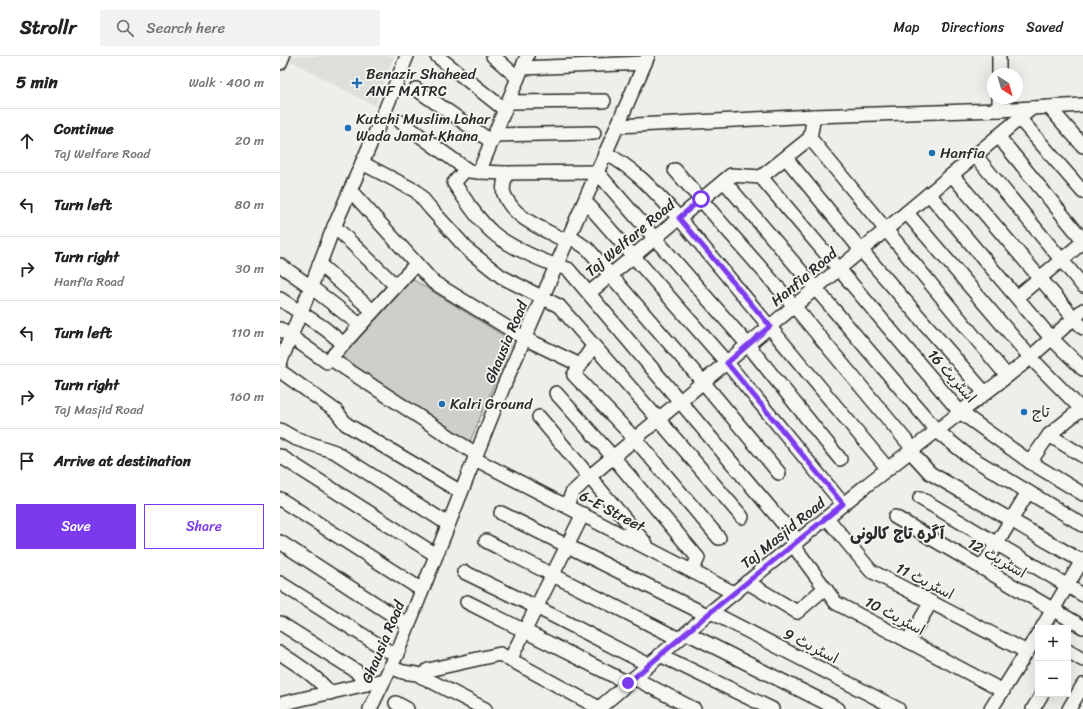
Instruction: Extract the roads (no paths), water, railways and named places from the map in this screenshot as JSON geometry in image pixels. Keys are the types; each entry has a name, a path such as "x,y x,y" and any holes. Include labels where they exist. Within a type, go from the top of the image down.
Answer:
{"street":[{"path":"280,63 283,56"},
{"path":"407,56 334,226 319,264 312,287 280,363 336,411 346,424 461,492"},
{"path":"437,56 506,106 604,101"},
{"path":"493,56 522,67 646,60"},
{"path":"999,56 999,68"},
{"name":"Ghausia Road","path":"370,709 396,656 504,385 646,60"},
{"path":"479,172 522,67"},
{"path":"416,89 493,139 594,134"},
{"path":"617,126 814,116 999,104 1032,108 1083,105"},
{"path":"1049,107 1083,146"},
{"name":"Hanfia Road","path":"567,505 572,493 589,477 614,458 1032,108"},
{"path":"761,177 810,138 814,116"},
{"path":"1019,118 1083,192"},
{"path":"400,122 469,171 506,173 597,172 748,345 840,459"},
{"path":"998,136 1083,241 1017,297"},
{"path":"810,138 1006,376"},
{"path":"605,153 621,161 633,170 679,218 888,469"},
{"path":"975,156 1083,286"},
{"path":"786,158 861,250 985,393"},
{"path":"362,163 416,191 469,251 502,277 559,306 742,517"},
{"name":"اسٹریٹ 10","path":"466,169 454,184 478,217 494,234 518,248 556,266 568,269 681,401 795,543 836,603 1003,691"},
{"path":"675,170 794,306 930,473 1083,561 1044,625"},
{"path":"506,173 503,193 513,209 528,221 588,249 703,382 779,473"},
{"name":"Taj Welfare Road","path":"589,293 731,175 761,177"},
{"path":"952,175 1040,278 1078,314 1083,328"},
{"name":"اسٹریٹ 16","path":"761,177 960,412 1030,462 1083,494"},
{"path":"724,180 937,431 967,455 1083,526"},
{"path":"350,190 433,282 524,338 580,365"},
{"path":"929,194 1051,338 1083,369"},
{"path":"585,201 727,363 843,504"},
{"path":"906,213 1030,357 1082,410 1049,435 1030,462"},
{"path":"334,226 396,286"},
{"path":"319,264 373,311"},
{"path":"331,358 416,264"},
{"path":"280,265 312,287 360,325"},
{"path":"280,299 344,344"},
{"name":"Taj Masjid Road","path":"598,709 747,582 843,504 1030,357 1078,314"},
{"path":"280,329 291,336"},
{"name":"6-E Street","path":"291,336 328,362 331,358 475,457 734,593"},
{"path":"594,346 574,375 636,439 719,538"},
{"path":"556,393 614,458 698,558 692,571"},
{"path":"539,417 651,550"},
{"path":"280,430 294,438 336,452 448,524"},
{"path":"1049,435 1083,456"},
{"path":"280,456 436,555"},
{"path":"982,568 1028,492"},
{"path":"920,498 1083,595"},
{"path":"280,499 422,590"},
{"name":"اسٹریٹ 9","path":"501,513 566,546 709,614 898,709"},
{"path":"510,660 582,514"},
{"name":"اسٹریٹ 12","path":"895,517 1083,627"},
{"name":"اسٹریٹ 11","path":"826,518 871,571 1027,652"},
{"path":"486,541 552,574 838,709"},
{"path":"280,542 408,625"},
{"path":"464,572 649,665"},
{"path":"747,582 797,612 825,588"},
{"path":"280,583 396,656"},
{"path":"467,602 524,631 694,709"},
{"path":"908,641 931,602"},
{"path":"280,623 356,671 366,684"},
{"path":"992,709 1035,639"},
{"path":"280,653 304,669 330,693"},
{"path":"422,677 428,670 500,654 598,709"},
{"path":"1071,654 1083,660"},
{"path":"660,655 772,709"},
{"path":"390,668 417,674 485,709"},
{"path":"284,704 384,680"},
{"path":"1069,709 1083,686"},
{"path":"1033,709 1040,697"}],"place":[{"name":"Benazir Shaheed ANF MATRC","path":"357,83"},
{"name":"Kutchi Muslim Lohar Wada Jamat Khana","path":"348,128"},
{"name":"Hanfia","path":"932,153"},
{"name":"Kalri Ground","path":"442,404"},
{"name":"تاج","path":"1024,412"}],"district":[{"name":"آگرہ تاج کالونی","path":"897,533"}]}
